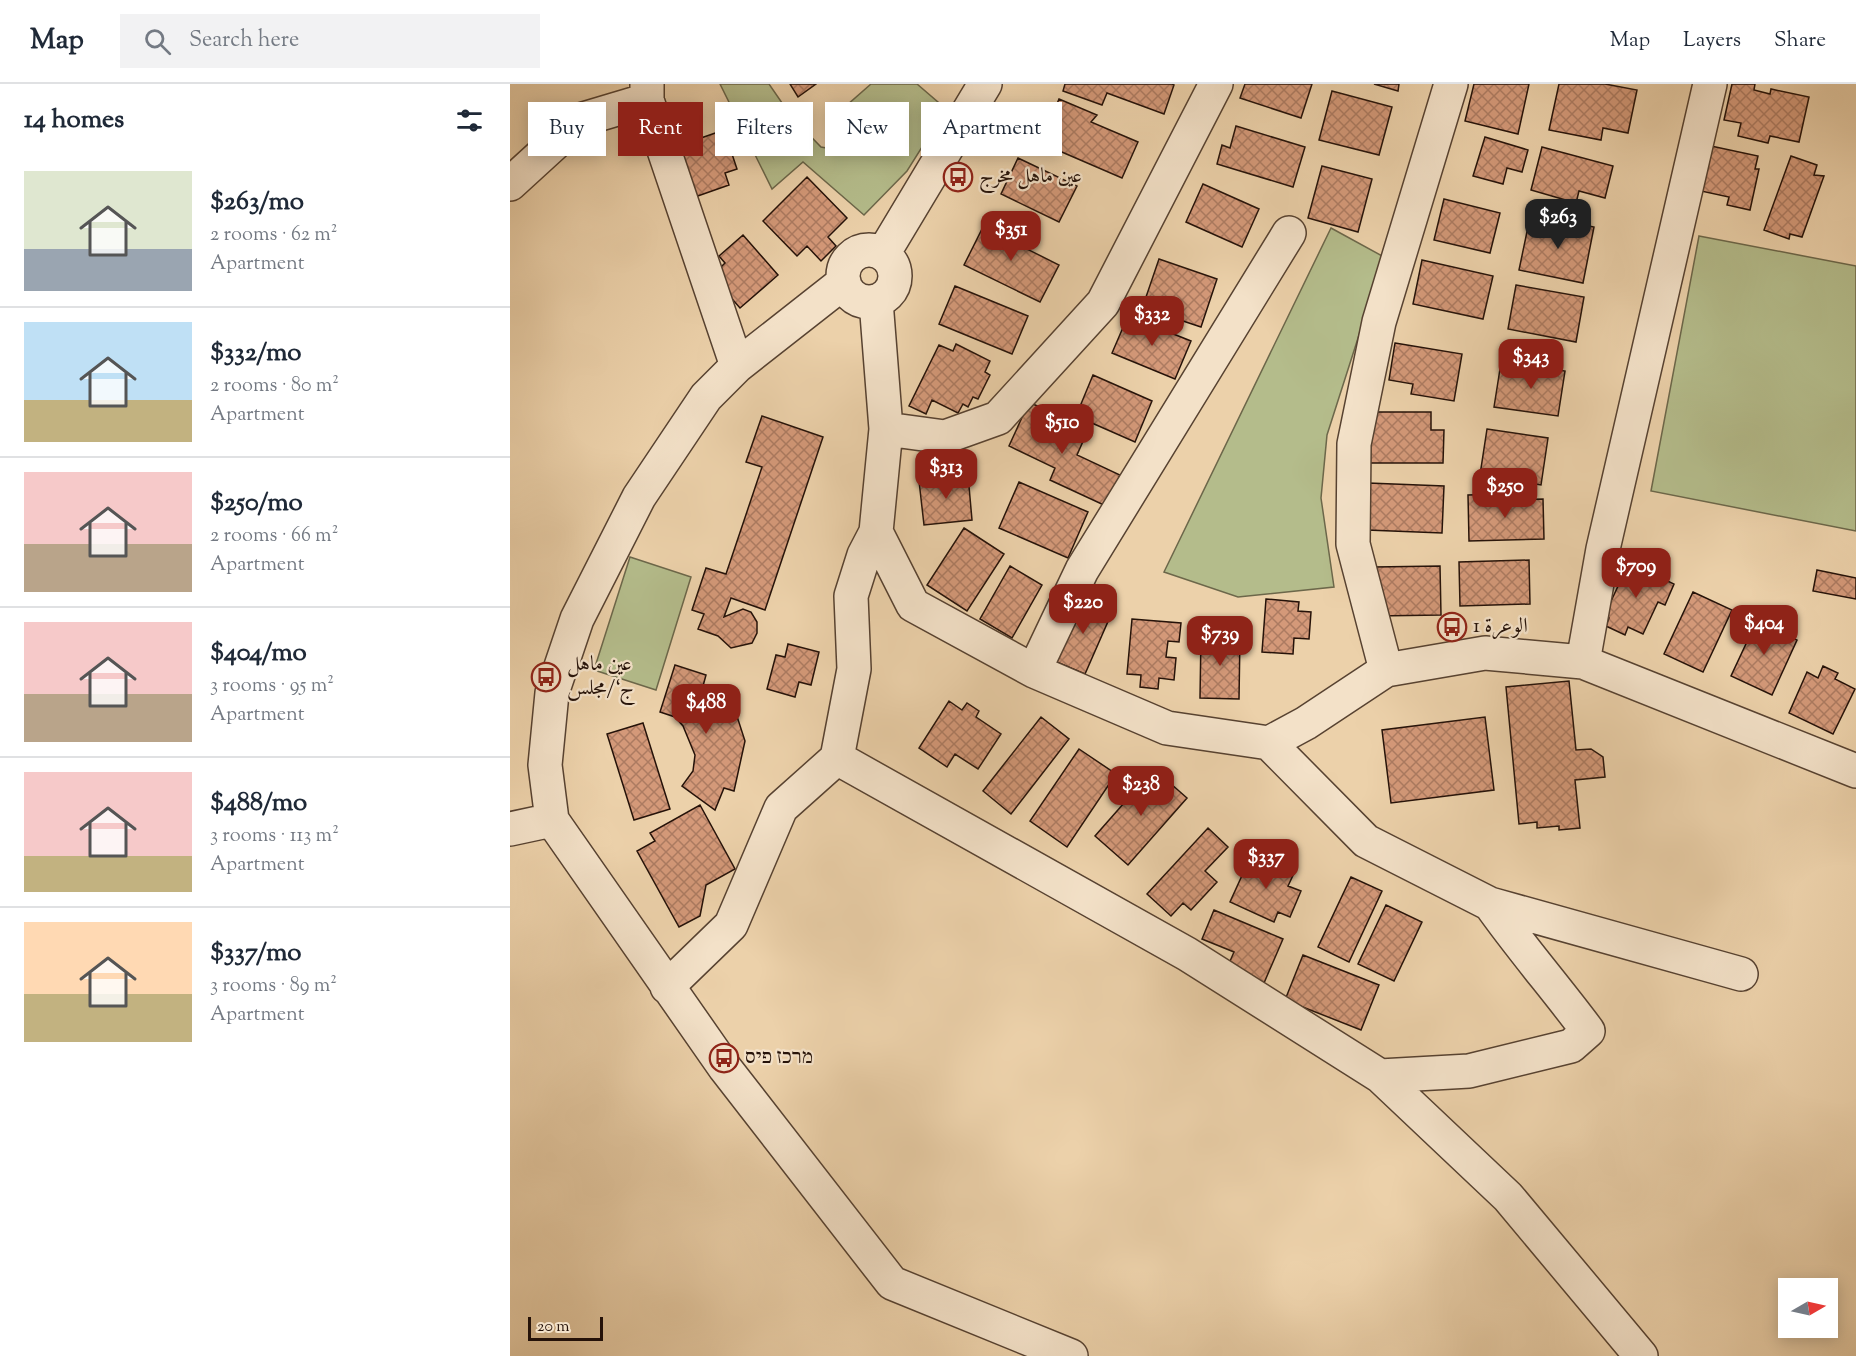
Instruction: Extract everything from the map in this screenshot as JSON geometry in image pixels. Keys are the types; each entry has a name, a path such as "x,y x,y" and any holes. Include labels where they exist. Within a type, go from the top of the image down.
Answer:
{"street":[{"path":"883,254 985,84"},
{"path":"886,429 945,437 998,418 1103,303 1216,84"},
{"path":"1386,670 1353,544 1354,444 1379,322 1451,84"},
{"path":"1583,662 1603,549 1710,84"},
{"path":"510,184 580,120 647,92 737,366"},
{"path":"1034,671 1082,570 1289,233"},
{"path":"866,250 883,254 893,267 894,284 883,298 876,301 860,300 847,290 844,282 843,273 850,258 866,250"},
{"path":"844,282 737,366 706,397 639,497 577,619 552,693 545,765 552,820 725,1068 892,1283 1071,1356"},
{"path":"667,987 732,925 781,808 837,758 854,669 851,596 864,555 876,532 886,429 876,301"},
{"path":"876,532 913,605 1034,671 1167,728 1269,743 1306,723 1386,670 1485,653 1583,662 1856,771"},
{"path":"1269,743 1366,841 1490,904 1741,974"},
{"path":"837,758 1187,954 1380,1076 1508,1197 1641,1356"},
{"path":"510,829 552,820"},
{"path":"1380,1076 1469,1071 1571,1046 1588,1031 1550,978 1511,934 1490,904"}],"green space":[{"path":"720,84 769,84 781,102 729,102"},
{"path":"871,84 917,84 938,102 921,102 921,149 907,171 864,215 803,162 772,189 756,156 813,156 813,139 821,147 825,148 825,156 909,156 909,102 851,102"},
{"path":"1331,228 1384,257 1327,435 1321,498 1334,587 1238,597 1164,572"},
{"path":"1699,236 1856,266 1856,531 1651,491"},
{"path":"630,557 691,577 656,690 594,670"}],"building":[{"path":"790,84 816,84 798,97"},
{"path":"1065,84 1174,85 1164,114 1107,93 1102,105 1063,91"},
{"path":"1245,84 1312,84 1301,118 1240,98"},
{"path":"1374,84 1399,84 1398,91"},
{"path":"1474,84 1529,84 1518,134 1465,121"},
{"path":"1559,84 1605,84 1637,90 1628,133 1603,128 1601,140 1549,130"},
{"path":"1732,84 1755,84 1754,90 1770,94 1771,89 1809,97 1799,142 1770,136 1768,143 1738,136 1741,123 1724,120"},
{"path":"1332,91 1392,107 1379,155 1319,140"},
{"path":"1059,99 1097,115 1091,122 1138,142 1122,178 1062,152 1062,102 1058,102"},
{"path":"1236,126 1305,147 1293,187 1217,164 1222,145 1230,148"},
{"path":"715,133 715,156 733,156 737,169 725,173 729,185 692,198 678,156 703,156 703,137"},
{"path":"1485,137 1528,150 1522,172 1507,168 1503,184 1473,176"},
{"path":"1711,146 1758,156 1755,169 1759,169 1750,210 1727,205 1729,197 1701,191"},
{"path":"1542,147 1613,166 1605,198 1579,191 1576,203 1531,190"},
{"path":"1791,156 1817,165 1814,175 1824,176 1802,237 1790,234 1789,239 1764,230"},
{"path":"1018,158 1077,186 1059,222 1001,194"},
{"path":"1322,166 1372,179 1358,232 1308,218"},
{"path":"807,177 847,218 828,237 836,246 821,261 807,246 797,256 763,221"},
{"path":"1203,184 1259,209 1242,247 1186,222"},
{"path":"1444,199 1500,213 1490,253 1434,240"},
{"path":"987,219 1019,234 1015,243 1059,265 1040,302 964,265"},
{"path":"1557,219 1594,227 1583,283 1519,270 1529,222 1556,227"},
{"path":"743,235 778,275 740,308 712,276 725,263 719,256"},
{"path":"1159,259 1217,279 1201,327 1177,319 1181,309 1146,297"},
{"path":"1422,260 1493,276 1483,319 1413,304"},
{"path":"1516,285 1584,297 1576,342 1508,329"},
{"path":"955,286 1028,316 1012,354 939,324"},
{"path":"1128,316 1191,341 1175,379 1112,353"},
{"path":"1395,343 1462,354 1454,401 1411,394 1413,384 1389,380"},
{"path":"956,344 990,361 985,372 990,375 978,399 973,397 968,407 963,404 958,413 932,400 926,414 909,406 939,345 953,351"},
{"path":"1528,365 1565,371 1558,416 1494,407 1500,369 1527,372"},
{"path":"1093,375 1152,401 1135,442 1076,416"},
{"path":"1029,402 1056,415 1052,424 1084,439 1077,455 1120,475 1106,506 1050,480 1055,468 1009,446"},
{"path":"1368,412 1431,412 1431,430 1444,430 1443,463 1368,463"},
{"path":"762,416 823,437 765,610 731,598 724,617 743,609 751,612 757,622 757,633 752,643 731,648 718,636 698,629 704,614 692,610 706,568 726,574 762,467 746,462"},
{"path":"1487,429 1548,438 1541,485 1480,475"},
{"path":"968,475 972,520 924,525 919,481"},
{"path":"1019,482 1088,512 1068,558 999,528"},
{"path":"1368,483 1444,486 1442,533 1367,530"},
{"path":"1501,494 1501,500 1543,499 1544,539 1469,541 1468,495"},
{"path":"964,528 1004,554 967,611 927,585"},
{"path":"1529,560 1530,604 1460,606 1459,562"},
{"path":"1624,560 1674,584 1665,605 1658,602 1643,634 1628,627 1625,635 1606,626 1609,618 1604,616 1619,584 1615,582"},
{"path":"1010,566 1042,585 1012,638 980,619"},
{"path":"1440,566 1441,615 1375,616 1374,567"},
{"path":"1817,570 1856,578 1856,599 1813,591"},
{"path":"1693,592 1732,610 1703,672 1664,654"},
{"path":"1081,595 1113,610 1085,674 1052,660"},
{"path":"1266,599 1299,602 1298,611 1311,612 1309,639 1294,638 1293,654 1262,652"},
{"path":"1759,616 1784,628 1782,633 1797,640 1772,695 1731,676"},
{"path":"1132,619 1181,623 1179,642 1168,641 1166,657 1176,658 1174,680 1159,678 1158,689 1140,687 1141,675 1127,674"},
{"path":"1201,636 1240,636 1239,699 1200,698"},
{"path":"788,644 819,652 811,685 799,682 795,697 767,689 776,655 785,657"},
{"path":"675,665 706,675 703,686 721,705 729,700 734,707 745,741 734,791 724,788 715,810 682,786 693,771 695,755 683,726 675,717 660,712"},
{"path":"1823,666 1838,673 1835,679 1855,689 1833,734 1789,713 1807,672 1818,678"},
{"path":"1569,681 1576,750 1591,749 1603,757 1605,777 1575,780 1580,828 1559,830 1559,826 1537,828 1537,822 1519,824 1506,687"},
{"path":"949,701 962,710 967,703 979,711 976,717 1001,734 978,769 955,754 947,767 919,748"},
{"path":"1041,717 1069,739 1011,814 983,791"},
{"path":"1485,717 1494,790 1391,803 1382,730"},
{"path":"643,723 670,809 634,820 607,734"},
{"path":"1079,749 1116,774 1067,847 1030,821"},
{"path":"1154,769 1187,798 1128,865 1095,836"},
{"path":"700,805 735,869 706,885 700,916 679,927 637,851 655,841 650,833"},
{"path":"1208,828 1228,847 1205,871 1217,882 1191,910 1183,903 1171,916 1147,894"},
{"path":"1250,858 1268,866 1271,859 1295,871 1288,886 1301,891 1290,917 1278,912 1274,922 1230,902"},
{"path":"1351,877 1382,891 1349,962 1318,947"},
{"path":"1386,905 1422,922 1394,981 1358,964"},
{"path":"1214,910 1283,939 1264,983 1227,968 1234,952 1202,939"},
{"path":"1303,955 1379,985 1361,1030 1285,1000"}],"place":[{"name":"عين ماهل مخرج","path":"958,177"},
{"name":"الوعرة 1","path":"1452,627"},
{"name":"عين ماهل ج‘/مجلس","path":"546,677"},
{"name":"מרכז פיס","path":"724,1058"}]}
